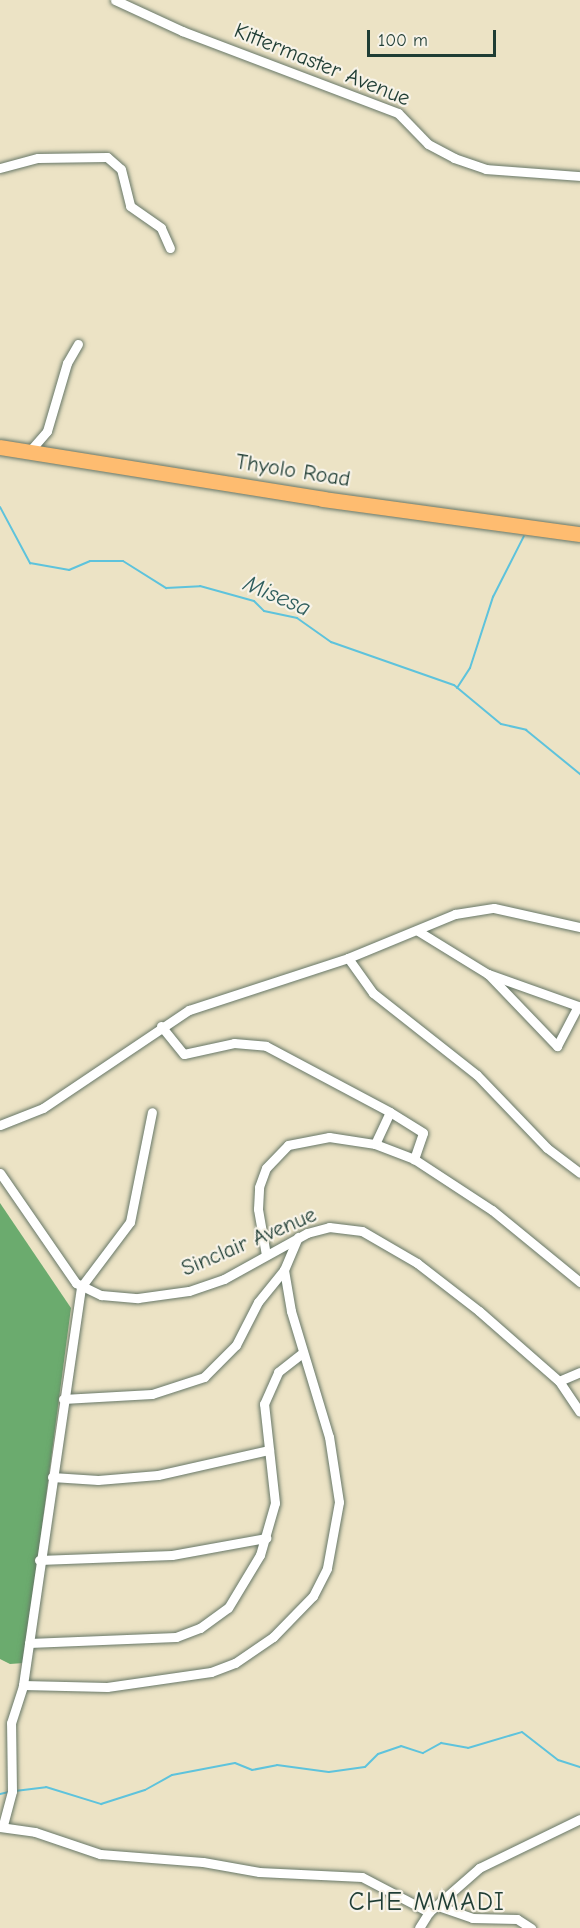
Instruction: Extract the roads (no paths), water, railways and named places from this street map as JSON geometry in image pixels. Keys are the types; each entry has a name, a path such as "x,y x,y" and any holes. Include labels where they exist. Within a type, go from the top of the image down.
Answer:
{"highway":[{"name":"Thyolo Road","path":"0,447 27,453 580,534"}],"street":[{"name":"Kittermaster Avenue","path":"115,0 183,31 398,113 428,144 454,158 486,169 580,176"},
{"path":"0,168 38,158 107,157 121,169 130,206 161,228 170,248"},
{"path":"27,453 47,431 67,363 78,344"},
{"path":"0,1125 43,1108 161,1026 189,1010 231,994 348,958 452,915 488,908 580,927"},
{"path":"418,931 488,974 578,1006 557,1046 554,1047 488,974"},
{"path":"348,958 373,993 477,1075 547,1148 578,1168"},
{"path":"161,1026 184,1054 234,1043 266,1046 390,1112 423,1133 414,1159"},
{"path":"152,1112 130,1222 81,1287 39,1560 23,1685 11,1723 12,1791 1,1826 100,1854 203,1862 259,1872 362,1877 429,1912"},
{"path":"375,1144 390,1112"},
{"path":"266,1255 258,1209 259,1183 269,1162 288,1145 320,1137 375,1144 414,1159 492,1210 580,1282"},
{"path":"0,1173 81,1287"},
{"name":"Sinclair Avenue","path":"81,1287 118,1298 175,1294 224,1279 298,1237 339,1227 378,1238 429,1270 559,1381 580,1412"},
{"path":"63,1399 149,1395 204,1377 236,1345 258,1302 285,1270 298,1237"},
{"path":"23,1685 107,1687 211,1672 237,1662 295,1618 327,1568 339,1502 329,1437 301,1354 285,1270"},
{"path":"29,1643 166,1638 194,1631 230,1605 266,1538 275,1499 264,1404 278,1372 301,1354"},
{"path":"559,1381 580,1372"},
{"path":"52,1477 99,1480 158,1475 269,1450"},
{"path":"39,1560 172,1555 266,1538"},
{"path":"419,1928 429,1912 479,1868 580,1819"},
{"path":"438,1906 472,1918 517,1919 531,1928"}],"waterway":[{"name":"Misesa","path":"0,507 30,563 69,570 90,561 123,561 166,588 200,586 254,601 264,611 297,618 331,642 454,685 501,724 526,730 580,774"},
{"path":"457,688 470,668 493,597 524,536"},
{"path":"15,1791 46,1787 101,1804 145,1790 172,1775 235,1763 252,1770 277,1765 329,1772 365,1767 378,1754 401,1746 423,1753 441,1743 468,1748 522,1732 558,1760 580,1767"},
{"path":"0,1794 9,1792"}],"district":[{"name":"CHE MMADI","path":"427,1903"}]}
